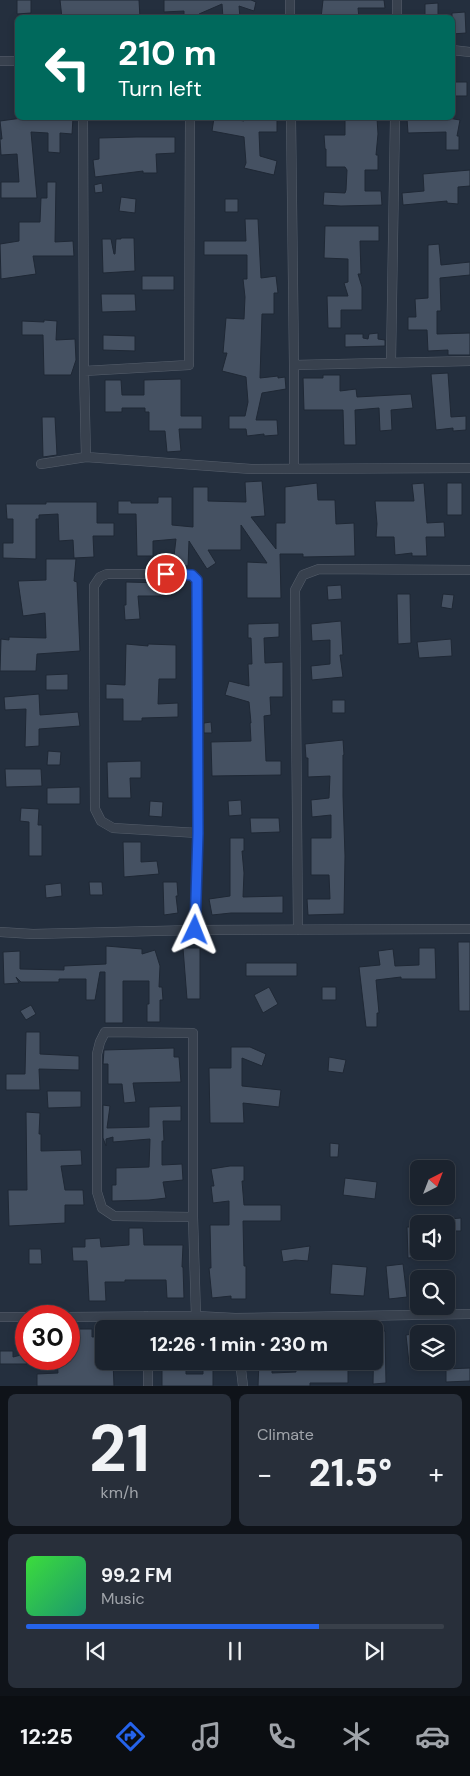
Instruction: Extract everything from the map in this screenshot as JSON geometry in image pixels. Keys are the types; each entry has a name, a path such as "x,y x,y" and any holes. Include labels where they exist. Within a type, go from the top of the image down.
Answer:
{"street":[{"path":"290,0 290,15"},
{"path":"397,0 397,15"},
{"path":"455,50 470,52"},
{"path":"0,61 15,61"},
{"path":"83,120 86,457"},
{"path":"84,371 189,365 190,120"},
{"path":"291,120 294,468"},
{"path":"391,362 396,120"},
{"path":"294,365 470,361"},
{"path":"41,464 86,457 251,469 470,468"},
{"path":"298,930 295,590 304,575 319,569 470,570"},
{"path":"195,930 198,833 197,580 192,575 185,574 107,574 100,577 94,586 95,809 101,821 113,828 198,833"},
{"path":"0,932 33,934 195,930 470,929"},
{"path":"193,1217 114,1216 102,1208 97,1192 97,1054 105,1032 193,1033 193,1217 196,1316"},
{"path":"80,1317 196,1316 234,1318 470,1314"},
{"path":"0,1317 15,1317"},
{"path":"148,1370 148,1386"},
{"path":"241,1370 243,1386"}],"building":[{"path":"17,0 31,0 31,13 17,14"},
{"path":"60,0 139,0 140,15 62,15"},
{"path":"164,0 251,0 256,2 254,11 239,6 240,15 223,15 222,4 199,15 184,15 184,11 164,12"},
{"path":"323,0 384,0 385,8 358,8 359,15 321,15"},
{"path":"438,3 438,15 425,15 425,4"},
{"path":"465,12 466,33 455,34 455,15 452,15 452,13"},
{"path":"455,82 467,82 467,96 455,96"},
{"path":"15,119 73,120 72,134 60,133 60,153 48,152 48,133 31,132 37,198 1,198 1,182 19,182 17,154 1,155 0,121"},
{"path":"214,120 277,120 277,132 259,132 260,156 277,161 274,175 244,168 246,163 244,137 212,131"},
{"path":"345,120 377,120 376,155 378,155 378,170 365,170 365,191 381,191 382,205 323,205 324,192 345,193 347,170 345,167 326,167 324,135 345,135"},
{"path":"407,120 460,120 457,136 459,136 459,150 446,150 446,132 408,133"},
{"path":"175,137 175,153 156,154 157,173 143,173 143,171 95,177 93,160 99,159 99,138"},
{"path":"470,170 470,186 458,187 458,204 447,203 447,201 403,205 402,193 424,191 423,174"},
{"path":"47,182 56,182 55,242 73,241 74,256 33,256 36,274 1,279 0,244 19,241 19,222 40,222 41,198 47,198"},
{"path":"102,183 103,192 95,193 94,185"},
{"path":"121,197 136,199 135,213 119,211"},
{"path":"225,199 238,199 238,212 225,212"},
{"path":"245,219 258,219 261,278 276,276 278,293 274,293 274,314 262,314 260,378 285,377 286,389 262,393 256,420 277,420 278,435 247,436 246,429 229,429 229,416 245,416 248,402 246,377 222,371 227,353 223,353 226,318 244,319 245,297 243,279 247,279 247,255 204,255 204,241 246,241"},
{"path":"325,226 379,226 379,241 360,241 361,274 358,274 362,287 362,310 341,310 341,328 328,328 327,296 348,296 344,283 348,282 348,259 324,258"},
{"path":"134,238 135,271 103,273 102,239 111,239 115,254 116,239"},
{"path":"439,244 441,265 470,262 470,275 440,278 441,311 437,311 437,334 470,333 470,355 448,355 448,350 428,351 427,330 408,330 408,317 416,317 415,299 428,298 428,245"},
{"path":"142,276 174,276 174,290 142,290"},
{"path":"101,294 135,294 136,311 102,312"},
{"path":"44,320 57,321 56,340 75,339 76,360 71,375 44,375 43,335 22,335 22,321 44,322"},
{"path":"378,333 378,339 385,340 385,346 345,347 345,334 363,334 363,338 368,339 369,334"},
{"path":"103,335 135,336 135,351 103,350"},
{"path":"448,373 451,417 466,416 466,430 453,431 453,428 436,430 431,374"},
{"path":"323,375 340,375 340,391 356,389 357,397 411,394 413,408 391,410 392,430 380,431 379,408 355,410 356,445 344,445 343,410 304,410 303,378 323,378"},
{"path":"181,379 181,416 202,416 202,429 179,429 181,451 167,452 165,431 149,431 149,412 145,412 145,408 122,408 122,412 105,412 105,380 121,380 122,395 144,395 144,380"},
{"path":"42,417 55,417 57,455 43,457"},
{"path":"262,481 265,516 251,517 276,549 276,523 285,523 285,487 317,483 318,500 335,500 336,524 354,523 355,556 303,557 303,554 280,554 281,598 247,598 247,562 267,563 241,525 241,550 208,550 216,563 207,569 189,541 188,566 176,565 176,556 174,556 176,539 153,541 153,556 137,556 136,514 118,514 118,501 158,503 158,497 172,497 172,525 193,527 193,487 208,487 208,501 246,502 245,482"},
{"path":"424,483 427,523 444,522 445,537 426,537 427,556 412,556 412,553 395,555 394,537 376,537 375,501 414,501 412,484"},
{"path":"447,483 462,483 462,515 447,515"},
{"path":"46,502 97,502 97,523 114,523 114,536 93,536 94,557 74,558 73,540 59,541 58,514 39,515 39,519 36,519 36,559 3,558 3,543 13,543 13,519 7,519 6,504 46,504"},
{"path":"46,559 76,559 74,581 77,582 80,651 37,654 36,671 0,671 1,639 9,640 9,637 46,638 45,613 23,616 18,581 46,580"},
{"path":"126,582 162,583 162,596 138,596 140,619 125,620"},
{"path":"341,585 342,599 328,600 327,586"},
{"path":"397,594 410,594 411,643 398,644"},
{"path":"443,594 454,595 452,609 441,607"},
{"path":"341,621 343,655 340,655 343,677 312,680 311,666 330,664 330,640 312,641 311,624"},
{"path":"279,623 279,637 264,638 265,663 283,662 283,697 270,697 271,715 264,716 266,761 281,761 281,775 212,776 211,742 251,741 249,702 225,695 229,681 249,686 248,664 252,664 251,638 248,638 248,624"},
{"path":"451,639 452,656 419,658 417,642"},
{"path":"126,644 148,646 148,644 176,645 176,679 159,679 158,704 178,703 178,717 142,718 142,721 123,721 123,699 106,699 106,684 125,685"},
{"path":"68,674 68,690 46,690 46,675"},
{"path":"39,694 40,715 78,712 80,726 39,729 39,746 25,747 26,709 5,710 4,697"},
{"path":"332,700 345,700 345,713 332,713"},
{"path":"211,722 212,733 204,733 204,723"},
{"path":"343,740 344,914 308,915 307,899 330,899 329,875 311,875 311,838 331,838 331,815 312,817 311,800 329,798 330,776 308,777 308,758 306,758 305,744"},
{"path":"48,751 61,752 60,765 47,765"},
{"path":"141,761 141,778 130,778 131,798 108,798 107,762"},
{"path":"5,769 41,769 42,786 6,787"},
{"path":"80,787 80,804 47,804 47,788"},
{"path":"241,800 242,815 229,816 228,801"},
{"path":"150,801 163,802 162,817 149,816"},
{"path":"21,808 39,809 38,825 42,825 42,856 29,856 29,822 20,821"},
{"path":"250,818 279,818 280,832 251,833"},
{"path":"230,838 244,838 244,851 242,851 244,873 243,897 283,896 283,913 212,915 209,899 230,896"},
{"path":"123,842 141,842 141,862 157,861 159,874 124,877"},
{"path":"89,882 102,882 103,895 90,895"},
{"path":"163,882 177,882 178,913 164,915"},
{"path":"61,883 62,896 46,898 45,885"},
{"path":"458,942 470,942 470,1011 459,1011"},
{"path":"106,946 142,949 142,954 155,950 160,966 159,987 162,987 163,1000 160,1000 160,1022 147,1022 149,981 123,981 123,1023 105,1023 105,972 100,972 95,1000 86,1000 86,979 59,979 59,982 21,982 16,977 19,983 4,984 3,952 20,951 20,969 64,970 64,966 106,964"},
{"path":"183,948 200,948 200,999 187,999"},
{"path":"419,948 435,948 436,979 401,979 401,977 376,980 379,1013 377,1013 377,1027 366,1027 359,967 380,965 378,951 393,949 395,966 419,965"},
{"path":"246,963 297,963 297,976 246,976"},
{"path":"269,987 278,1004 263,1013 254,995"},
{"path":"322,987 336,987 336,1000 322,1000"},
{"path":"31,1005 36,1014 26,1020 20,1011"},
{"path":"26,1032 40,1032 40,1054 79,1056 79,1070 39,1069 40,1090 6,1090 6,1074 25,1074"},
{"path":"231,1047 250,1047 266,1054 262,1066 242,1058 242,1086 281,1090 279,1107 243,1103 244,1123 210,1123 209,1068 231,1068"},
{"path":"174,1048 174,1057 179,1057 181,1082 133,1083 136,1102 124,1103 122,1084 108,1084 108,1064 103,1064 104,1050"},
{"path":"329,1057 346,1060 343,1073 328,1071"},
{"path":"47,1091 81,1091 81,1107 48,1108"},
{"path":"103,1105 110,1106 107,1128 149,1127 149,1107 181,1106 181,1121 163,1121 162,1165 182,1164 183,1180 163,1182 166,1198 112,1201 112,1185 116,1185 116,1168 149,1167 150,1139 113,1142 113,1137 106,1139 106,1146 103,1138"},
{"path":"26,1112 40,1113 39,1134 41,1134 41,1151 81,1150 82,1165 61,1166 65,1190 83,1190 84,1205 65,1205 65,1223 9,1226 8,1190 27,1190"},
{"path":"330,1143 339,1144 338,1157 330,1157"},
{"path":"244,1166 244,1181 242,1181 244,1205 281,1205 281,1221 243,1221 246,1299 231,1299 231,1296 212,1298 209,1268 211,1268 210,1225 229,1225 229,1201 213,1203 211,1186 214,1186 211,1169"},
{"path":"345,1178 377,1182 375,1199 343,1195"},
{"path":"455,1218 461,1218 461,1231 455,1231"},
{"path":"407,1227 410,1227 410,1258 408,1258"},
{"path":"129,1228 143,1228 144,1245 183,1245 184,1298 167,1298 166,1280 125,1280 125,1282 105,1282 106,1301 89,1301 87,1261 73,1261 72,1247 85,1247 85,1239 100,1238 101,1247 129,1245"},
{"path":"310,1246 308,1261 295,1260 283,1262 281,1250"},
{"path":"29,1249 41,1249 42,1264 29,1264"},
{"path":"332,1264 367,1267 364,1296 330,1294"},
{"path":"403,1264 407,1297 389,1299 386,1266"},
{"path":"80,1329 92,1329 92,1337 95,1337 95,1370 113,1370 114,1386 37,1386 37,1374 58,1373 58,1370 80,1370"},
{"path":"383,1331 385,1331 386,1383 373,1384 373,1370 383,1370"},
{"path":"410,1334 410,1363 409,1363 406,1335"},
{"path":"0,1351 13,1351 15,1364 0,1364"},
{"path":"470,1368 470,1381 446,1382 446,1370"},
{"path":"162,1370 186,1370 186,1374 203,1374 203,1370 213,1370 213,1386 162,1386"},
{"path":"259,1370 272,1370 272,1373 296,1372 296,1370 348,1370 348,1383 310,1383 310,1386 258,1386"}],"route":[{"path":"166,574 192,575 197,580 198,833 195,930"}]}
